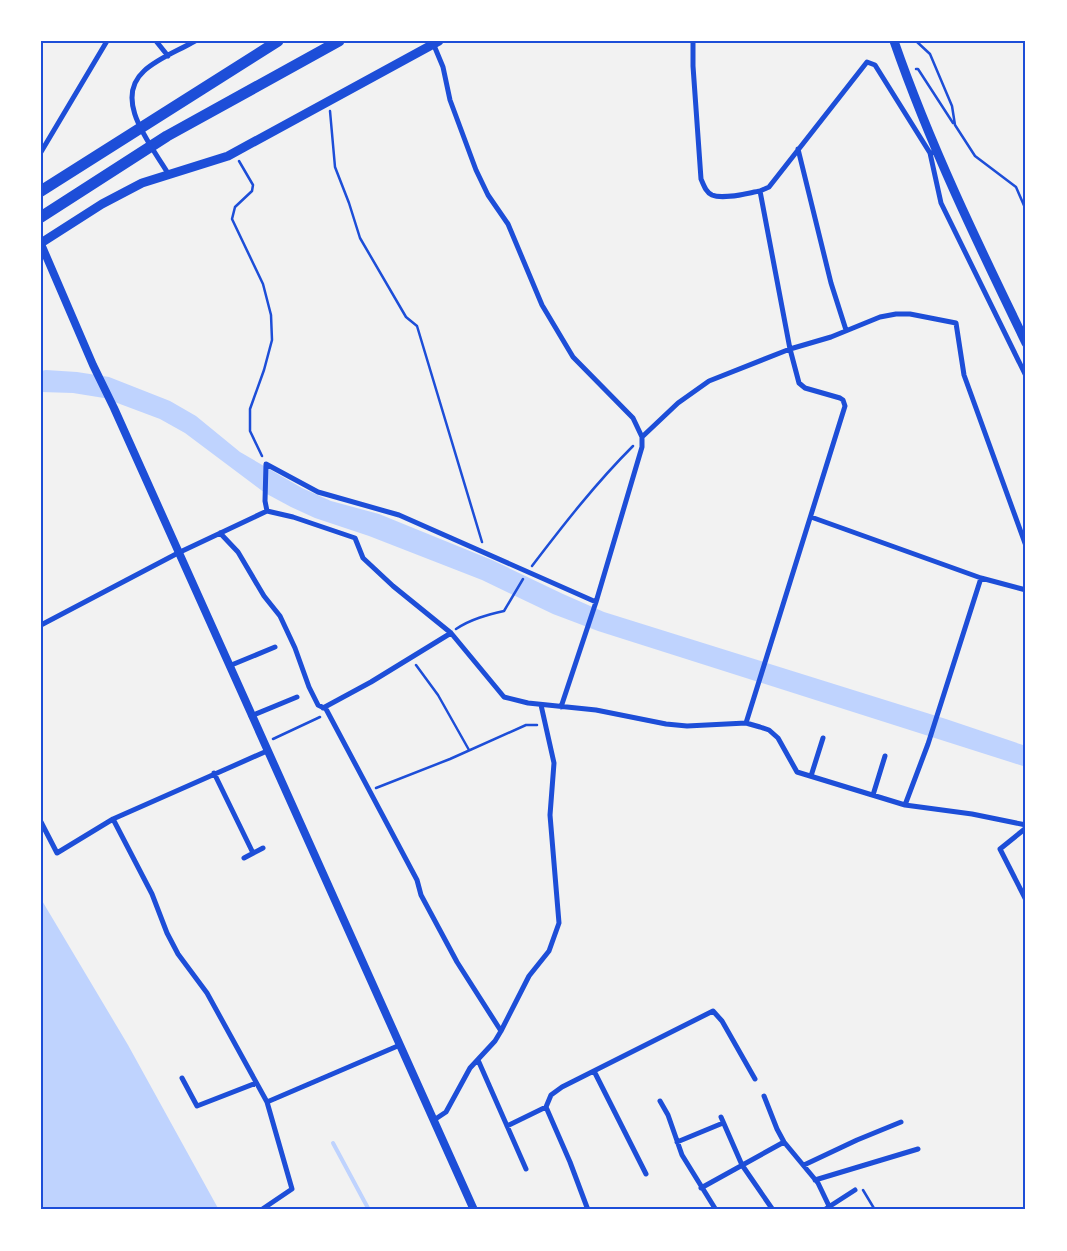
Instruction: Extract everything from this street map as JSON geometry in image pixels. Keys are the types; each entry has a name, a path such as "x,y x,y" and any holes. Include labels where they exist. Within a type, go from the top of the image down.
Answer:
{"highway":[{"path":"41,191 278,41"},
{"path":"41,217 167,136 339,41"}],"main road":[{"path":"894,41 934,152 1026,343"},
{"path":"41,244 102,204 142,183 234,153 435,42"}],"street":[{"path":"41,152 107,41"},
{"path":"156,41 168,56"},
{"path":"169,175 135,117 132,104 135,80 145,70 194,41"},
{"path":"692,41 702,179 704,188 712,195 721,196 760,191 769,187 867,62 875,65 934,152 941,203 1026,376"},
{"path":"435,42 443,66 450,100 476,170 488,194 508,224 542,305 573,357 633,418 642,437 642,447 596,602 561,706"},
{"path":"798,150 831,283 846,330"},
{"path":"746,723 845,406 840,398 805,388 799,382 790,349 760,191"},
{"path":"41,244 93,366 114,408 474,1210"},
{"path":"642,437 678,403 709,380 790,349 831,337 880,317 896,314 910,314 956,323 964,375 1026,546"},
{"path":"267,511 265,501 266,464 318,492 399,515 596,602"},
{"path":"41,625 178,553 267,511 293,517 355,538 363,558 393,586 451,633 504,697 528,703 596,710 666,724 688,726 746,723 769,730 778,738 796,772 905,805 972,814 1026,826"},
{"path":"811,517 981,578 1026,590"},
{"path":"220,533 238,552 264,596 280,616 295,648 309,688 318,705 328,713 417,880 420,895 457,962 501,1031"},
{"path":"905,805 928,744 981,578"},
{"path":"323,708 371,682 451,633"},
{"path":"229,666 275,646"},
{"path":"251,716 297,696"},
{"path":"434,1120 446,1112 470,1068 495,1041 529,976 549,951 559,923 550,815 554,763 541,704"},
{"path":"811,776 823,738"},
{"path":"41,822 57,853 113,819 214,773 265,747"},
{"path":"873,795 885,756"},
{"path":"214,773 253,853"},
{"path":"113,819 152,894 167,933 178,954 208,993 267,1102 292,1189 261,1210"},
{"path":"1026,826 1000,849 1026,900"},
{"path":"244,858 263,848"},
{"path":"507,1126 546,1107 551,1095 594,1071 713,1011 722,1020 755,1079"},
{"path":"267,1102 400,1045"},
{"path":"478,1060 526,1169"},
{"path":"594,1071 646,1174"},
{"path":"182,1078 197,1106 256,1083"},
{"path":"764,1096 776,1129 784,1142 815,1180 829,1206"},
{"path":"660,1100 668,1115 682,1155 716,1210"},
{"path":"546,1107 588,1210"},
{"path":"677,1142 722,1120 742,1165 772,1210"},
{"path":"804,1166 857,1140 901,1122"},
{"path":"701,1188 784,1142"},
{"path":"815,1180 918,1150"},
{"path":"824,1210 855,1190"}],"path":[{"path":"916,41 930,54 952,106 955,125"},
{"path":"904,70 918,69 975,156 1016,187 1026,210"},
{"path":"329,101 335,167 360,238 406,316 417,326 485,553"},
{"path":"234,153 253,186 252,191 235,207 232,219 263,284 271,315 272,340 250,409 250,432 266,464"},
{"path":"451,633 468,622 504,612 527,572 568,518 608,471 642,437"},
{"path":"411,658 438,695 469,750"},
{"path":"265,747 328,713"},
{"path":"370,791 526,725 546,725"}],"water":[{"path":"41,371 109,377 170,401 196,416 240,452 302,488 331,501 379,514 492,560 604,612 946,719 1026,746 1026,767 598,631 553,614 482,580 369,536 315,518 265,493 185,433 160,419 104,398 73,393 41,392"},
{"path":"41,899 128,1045 219,1210 41,1210"}],"waterway":[{"path":"333,1143 369,1210"}]}
